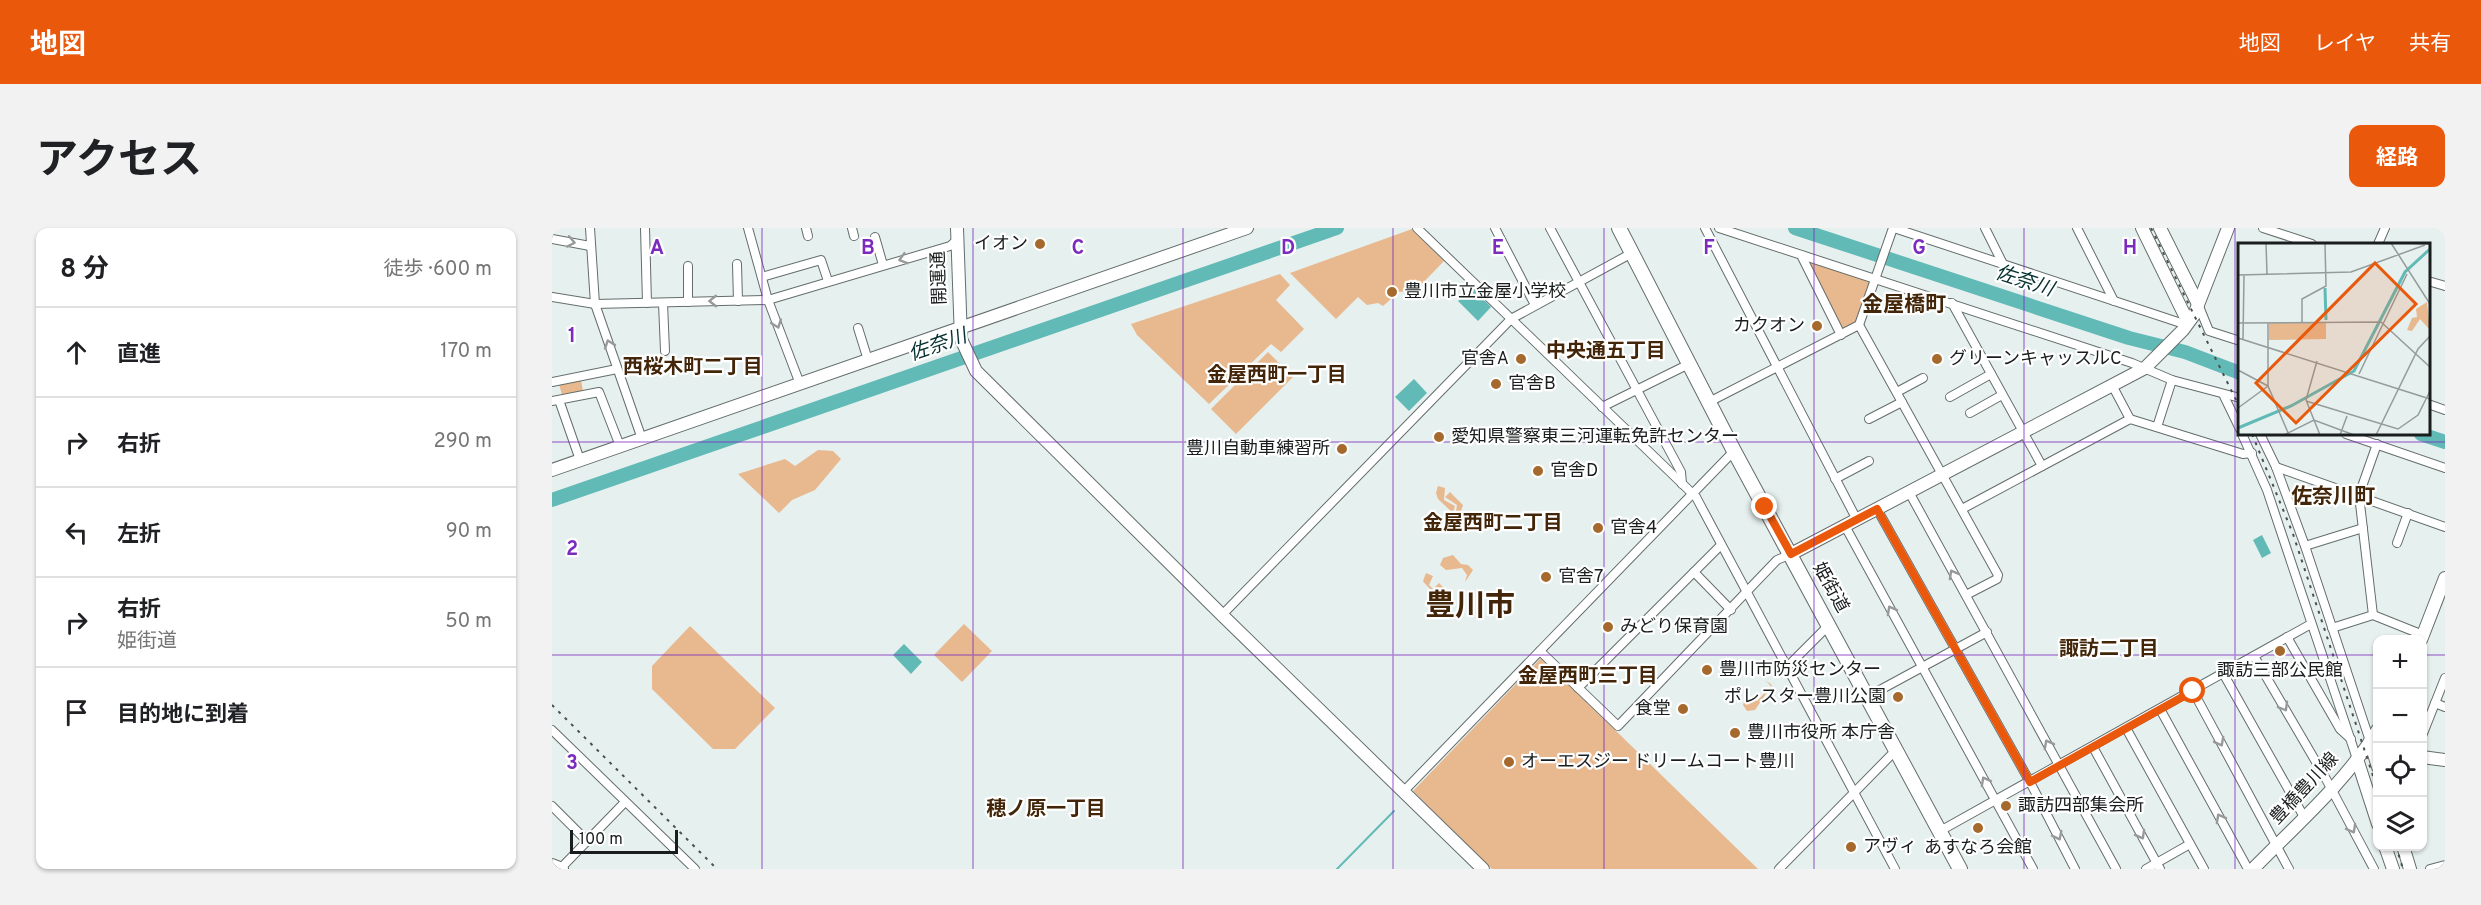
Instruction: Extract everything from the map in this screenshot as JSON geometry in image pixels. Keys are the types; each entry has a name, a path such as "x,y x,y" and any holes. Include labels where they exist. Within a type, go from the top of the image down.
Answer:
{"main road":[{"name":"姫街道","path":"1620,228 1734,452 1960,869"}],"street":[{"path":"590,228 595,304 642,439"},
{"path":"645,228 647,303"},
{"path":"748,228 768,300 800,384"},
{"path":"552,471 1244,228"},
{"path":"1417,228 1692,494 1895,869"},
{"path":"1495,228 1535,304"},
{"path":"1550,228 1681,472 1682,484"},
{"path":"1705,228 1776,369 1835,479 1851,523 1923,668 2033,869"},
{"path":"1719,228 1801,255 1877,275 1952,303 2145,368 2172,380 2238,399"},
{"path":"1709,402 1859,325 1894,228 2185,326"},
{"path":"1985,228 2003,264"},
{"path":"2077,228 2114,301"},
{"path":"2142,228 2185,326"},
{"path":"2160,228 2209,331 2238,340"},
{"path":"1540,651 1618,726 1777,560 2145,368 2185,326 2198,304 2228,228"},
{"path":"2263,228 2309,243"},
{"path":"2378,243 2385,228"},
{"path":"552,297 595,304 768,300 950,246 957,234"},
{"name":"開運通","path":"957,234 962,343 976,371 1222,615 1484,869"},
{"path":"875,237 884,265"},
{"path":"552,239 590,246"},
{"path":"1222,615 1511,320 1535,304 1632,254"},
{"path":"1801,255 1841,335"},
{"path":"762,277 821,260 828,281"},
{"path":"736,264 738,301"},
{"path":"688,266 688,302"},
{"path":"2430,282 2445,286"},
{"path":"663,303 665,351"},
{"path":"1952,303 2042,466"},
{"path":"1859,325 1998,575 1997,579 1966,595"},
{"path":"858,328 868,360"},
{"path":"2160,374 2161,353"},
{"path":"1602,407 1689,364"},
{"path":"552,382 617,369"},
{"path":"1950,396 1991,374"},
{"path":"1897,392 1923,378"},
{"path":"2157,428 2172,380"},
{"path":"2112,385 2130,418 2243,454 2252,453"},
{"path":"580,460 555,400 599,392 620,447"},
{"path":"1970,413 2002,395"},
{"path":"2224,396 2238,425"},
{"path":"1869,419 1902,402"},
{"path":"2430,405 2445,410"},
{"path":"1962,509 2130,418"},
{"path":"2243,435 2268,490 2373,809"},
{"path":"2260,435 2276,467 2373,740"},
{"path":"2349,435 2445,468"},
{"path":"2373,615 2359,495 2377,444"},
{"path":"1404,791 1734,452"},
{"path":"1835,479 1869,462"},
{"path":"2276,467 2445,527"},
{"path":"1909,492 2116,869"},
{"path":"1877,509 2030,782 2075,869"},
{"path":"2397,543 2408,513"},
{"path":"2305,546 2363,528"},
{"path":"1578,688 1721,545"},
{"path":"1694,572 1731,610"},
{"path":"2423,635 2441,600 2445,578"},
{"path":"2332,628 2373,615 2418,635"},
{"path":"1940,831 2311,624"},
{"path":"1786,668 1829,625"},
{"path":"1868,697 1987,632"},
{"path":"2287,638 2340,729 2351,739"},
{"path":"2254,656 2374,869"},
{"path":"2223,673 2304,817"},
{"path":"2427,723 2445,678"},
{"path":"2193,691 2289,869"},
{"path":"2435,703 2445,707"},
{"path":"2160,709 2248,869"},
{"path":"2127,728 2204,869"},
{"path":"552,730 695,869"},
{"name":"豊橋豊川線","path":"2253,869 2373,744"},
{"path":"2093,747 2158,866"},
{"path":"1779,869 1896,750"},
{"path":"2427,758 2445,760"},
{"path":"559,868 625,802"},
{"path":"552,806 587,841"},
{"path":"2146,869 2158,866 2190,844"},
{"path":"2387,851 2393,869"},
{"path":"2405,851 2410,869"},
{"path":"2430,869 2445,865"}],"shaded area":[{"path":"1412,229 1444,261 1416,290 1399,292 1383,306 1378,303 1367,305 1358,297 1336,319 1290,273"},
{"path":"1811,261 1870,282 1857,322 1841,329 1809,263"},
{"path":"1280,274 1290,285 1276,300 1304,329 1281,352 1271,344 1209,404 1137,335 1131,324"},
{"path":"1268,352 1293,377 1236,434 1211,409"},
{"path":"581,380 583,391 562,395 559,384"},
{"path":"818,450 833,451 841,459 815,490 792,500 779,513 738,474 785,459 795,466"},
{"path":"1438,486 1445,488 1444,500 1455,506 1453,513 1438,499 1436,493"},
{"path":"1450,492 1463,505 1460,514 1469,521 1467,528 1455,517 1457,505 1445,497"},
{"path":"1453,555 1461,564 1468,565 1473,570 1465,582 1467,575 1462,568 1446,570 1440,565 1443,558"},
{"path":"1426,573 1433,576 1429,585 1433,589 1439,583 1449,593 1441,594 1431,590 1423,581"},
{"path":"964,624 992,651 962,682 934,655"},
{"path":"690,626 775,708 735,749 713,749 652,689 652,666"},
{"path":"1541,658 1758,869 1492,869 1413,791"},
{"path":"1765,680 1772,685 1755,710 1747,711 1743,705 1745,699 1751,698 1757,701 1771,686"}],"water":[{"path":"1472,288 1491,307 1478,321 1458,301"},
{"path":"1414,379 1427,393 1409,411 1395,397"},
{"path":"2262,535 2271,553 2262,558 2253,540"},
{"path":"904,644 922,662 911,674 893,655"}],"waterway":[{"name":"佐奈川","path":"552,500 1337,228"},
{"name":"佐奈川","path":"1795,228 2129,338 2185,352 2238,372"},
{"name":"佐奈川","path":"2424,435 2445,442"},
{"path":"1337,869 1394,811"}],"railway":[{"path":"2151,228 2238,404"},
{"path":"2252,435 2293,534 2373,776"},
{"path":"552,705 717,869"},
{"path":"2398,851 2403,869"}],"place":[{"name":"イオン","path":"1040,244"},
{"name":"豊川市立金屋小学校","path":"1392,292"},
{"name":"カクオン","path":"1817,326"},
{"name":"官舎A","path":"1521,359"},
{"name":"グリーンキャッスルC","path":"1937,359"},
{"name":"官舎B","path":"1496,384"},
{"name":"愛知県警察東三河運転免許センター","path":"1439,437"},
{"name":"豊川自動車練習所","path":"1342,449"},
{"name":"官舎D","path":"1538,471"},
{"name":"官舎4","path":"1598,528"},
{"name":"官舎7","path":"1546,577"},
{"name":"みどり保育園","path":"1608,627"},
{"name":"諏訪三部公民館","path":"2280,651"},
{"name":"豊川市防災センター","path":"1707,670"},
{"name":"ポレスター豊川公園","path":"1898,697"},
{"name":"食堂","path":"1683,709"},
{"name":"豊川市役所 本庁舎","path":"1735,733"},
{"name":"オーエスジー ドリームコート豊川","path":"1509,762"},
{"name":"諏訪四部集会所","path":"2006,806"},
{"name":"あすなろ会館","path":"1978,828"},
{"name":"アヴィ","path":"1851,847"}],"district":[{"name":"金屋橋町","path":"1904,305"},
{"name":"中央通五丁目","path":"1606,352"},
{"name":"西桜木町二丁目","path":"693,368"},
{"name":"金屋西町一丁目","path":"1277,376"},
{"name":"佐奈川町","path":"2333,497"},
{"name":"金屋西町二丁目","path":"1493,524"},
{"name":"豊川市","path":"1470,607"},
{"name":"諏訪二丁目","path":"2109,650"},
{"name":"金屋西町三丁目","path":"1588,677"},
{"name":"穂ノ原一丁目","path":"1046,810"}],"route":[{"path":"1765,507 1791,554 1877,509 2030,782 2193,691"}]}
